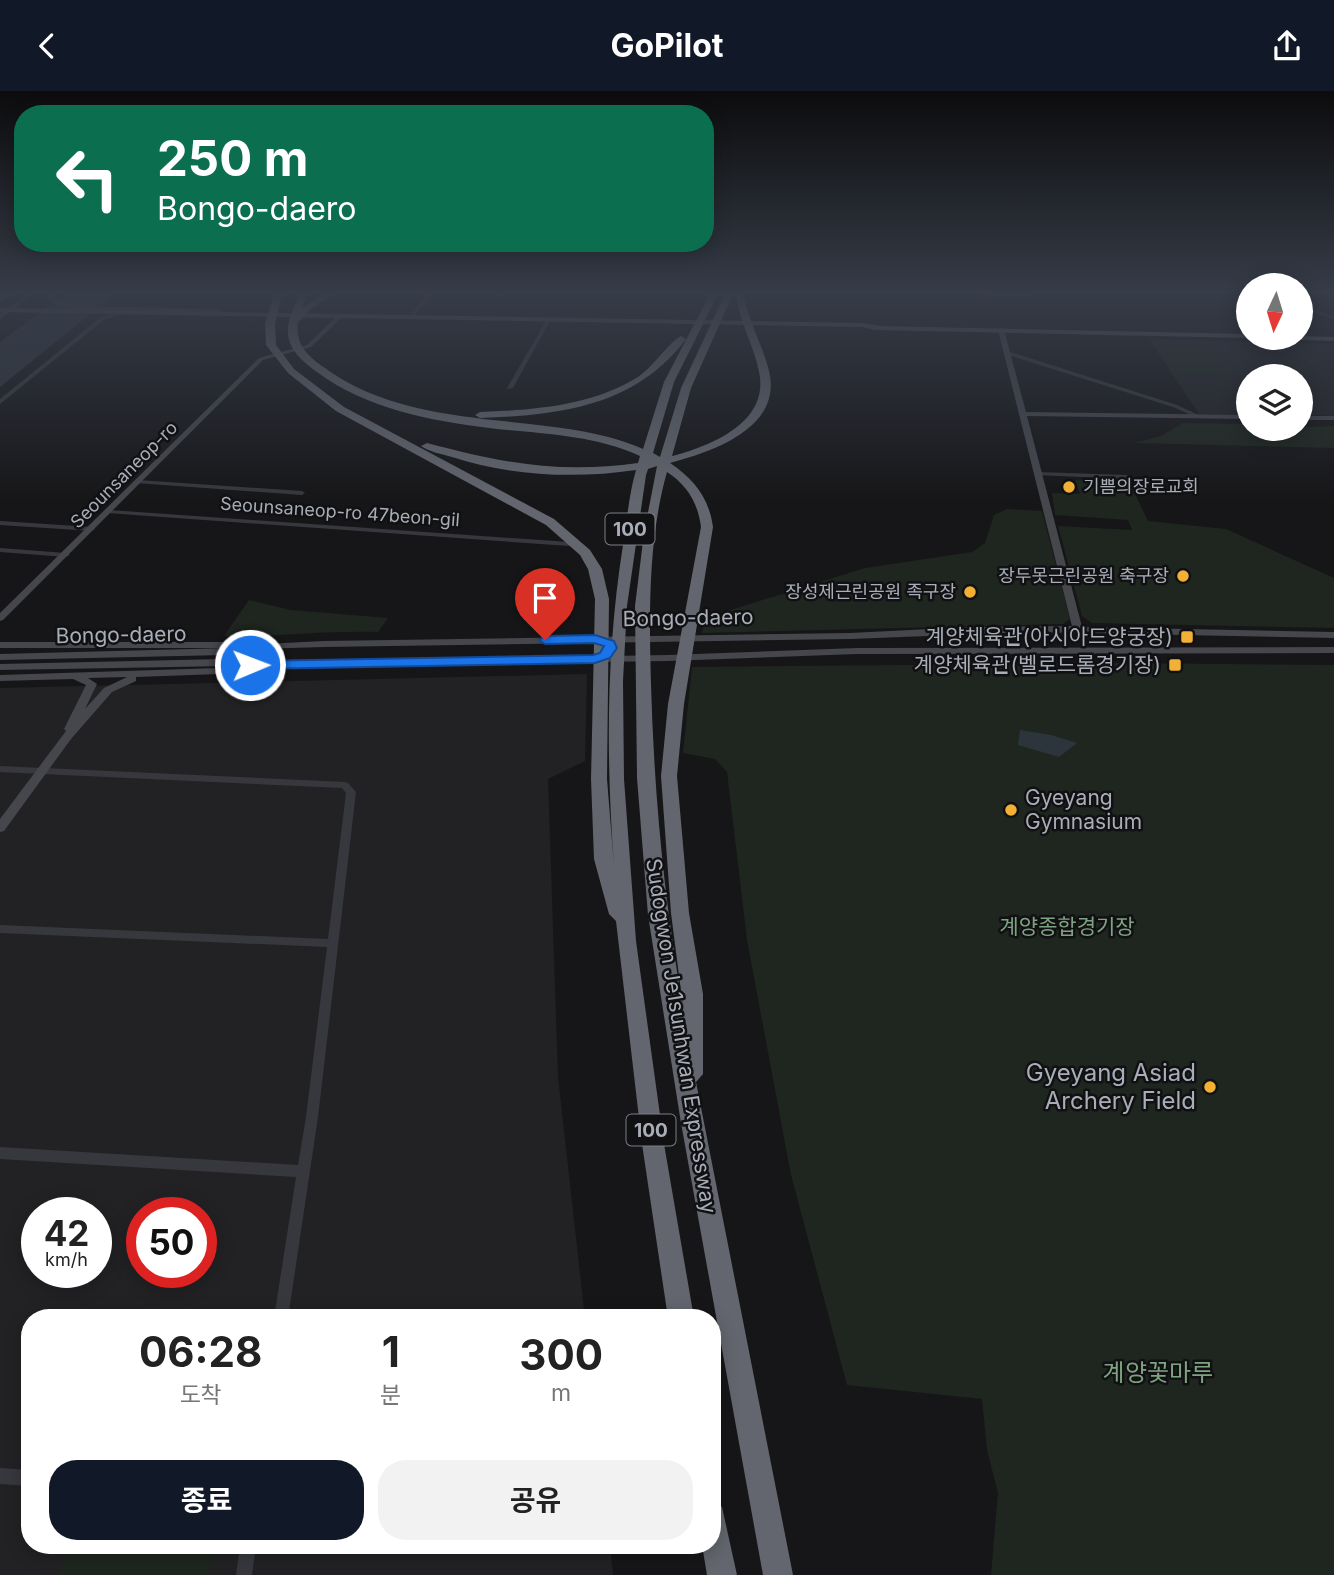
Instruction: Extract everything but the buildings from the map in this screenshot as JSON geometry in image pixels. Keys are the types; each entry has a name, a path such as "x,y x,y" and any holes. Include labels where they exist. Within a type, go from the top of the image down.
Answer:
{"highway":[{"path":"284,363 340,409 542,517 570,537 585,553 595,569 602,599 607,779"},
{"path":"311,363 338,383 408,409 462,421 605,438 653,455 688,482 696,492 708,520 707,537 676,704 669,776 680,913 693,995 691,1123"},
{"path":"384,400 423,409 481,415 536,412 592,400 635,383 662,363"},
{"name":"100","path":"607,779 620,606 639,475 669,382 679,363"},
{"name":"Sudogwon Je1sunhwan Expressway","path":"697,363 686,388 658,483 650,533 642,606 645,778 657,915 691,1123 778,1575"},
{"path":"340,409 439,450 533,469 601,470 635,467 701,451 730,437 750,422 760,409 765,395 766,381 760,363"},
{"name":"Sudogwon Je1sunhwan Expressway","path":"607,779 603,859 625,941 680,1309"},
{"path":"718,1554 722,1575"}],"main road":[{"path":"1023,414 1236,417"},
{"path":"1313,418 1334,418"},
{"name":"Bongo-daero","path":"0,667 204,657 255,646 850,636 905,632 1078,629 1334,635"},
{"path":"595,639 610,643 611,648 605,656 595,659"},
{"path":"0,645 228,643 255,646"},
{"name":"Bongo-daero","path":"0,657 204,657 250,665 870,651 1334,650"},
{"path":"0,678 219,671 250,665"},
{"path":"0,828 67,736 108,689 117,683 152,674"},
{"path":"67,736 93,684 71,676"}],"street":[{"path":"0,403 48,363"},
{"name":"Seounsaneop-ro","path":"0,618 257,363"},
{"path":"510,388 524,363"},
{"path":"1010,363 1078,629"},
{"path":"1040,363 1175,406 1200,417"},
{"path":"1038,474 1127,477"},
{"path":"138,482 302,493"},
{"name":"Seounsaneop-ro 47beon-gil","path":"109,512 569,544"},
{"path":"0,523 92,529"},
{"path":"0,550 66,555"},
{"path":"0,769 345,785 351,792 304,1171 282,1309"},
{"path":"0,929 332,943"},
{"path":"0,1153 304,1171"},
{"path":"0,1476 21,1477"},
{"path":"244,1575 247,1554"}],"shaded area":[{"path":"0,363 29,363 0,387"},
{"path":"1165,363 1334,363 1334,416 1313,415 1313,364 1236,364 1236,415 1199,414"},
{"path":"587,674 585,761 548,779 558,1077 584,1309 21,1309 21,1554 611,1554 613,1575 0,1575 0,688"},
{"path":"1020,730 1077,743 1059,757 1018,745"}],"green space":[{"path":"1167,363 1221,363 1231,376 1175,375"},
{"path":"1183,423 1236,424 1236,441 1313,441 1313,427 1334,426 1334,448 1134,443 1161,436"},
{"path":"1075,480 1130,483 1148,521 1226,529 1334,578 1334,628 1092,623 1082,616 1058,526 1132,530 1128,520 1055,515 1052,493 1080,494"},
{"path":"1007,509 1042,511 1070,619 1063,624 702,633 705,618 865,568 972,552 985,543 994,515"},
{"path":"249,600 291,610 388,618 378,632 224,636"},
{"name":"계양종합경기장","path":"1123,663 1334,665 1334,1575 991,1575 998,1493 987,1450 982,1399 847,1385 791,1175 747,940 727,772 715,759 683,753 692,667"},
{"path":"66,1554 212,1554 209,1575 58,1575"}],"place":[{"name":"기쁨의장로교회","path":"1069,487"},
{"name":"장두못근린공원 축구장","path":"1183,576"},
{"name":"장성제근린공원 족구장","path":"970,592"},
{"name":"계양체육관(아시아드양궁장)","path":"1187,637"},
{"name":"계양체육관(벨로드롬경기장)","path":"1175,665"},
{"name":"Gyeyang Gymnasium","path":"1011,810"},
{"name":"Gyeyang Asiad Archery Field","path":"1210,1087"}],"route":[{"path":"250,665 595,659 605,656 611,648 610,643 604,640 545,640"}],"park label":[{"name":"계양꽃마루","path":"1158,1373"}]}
